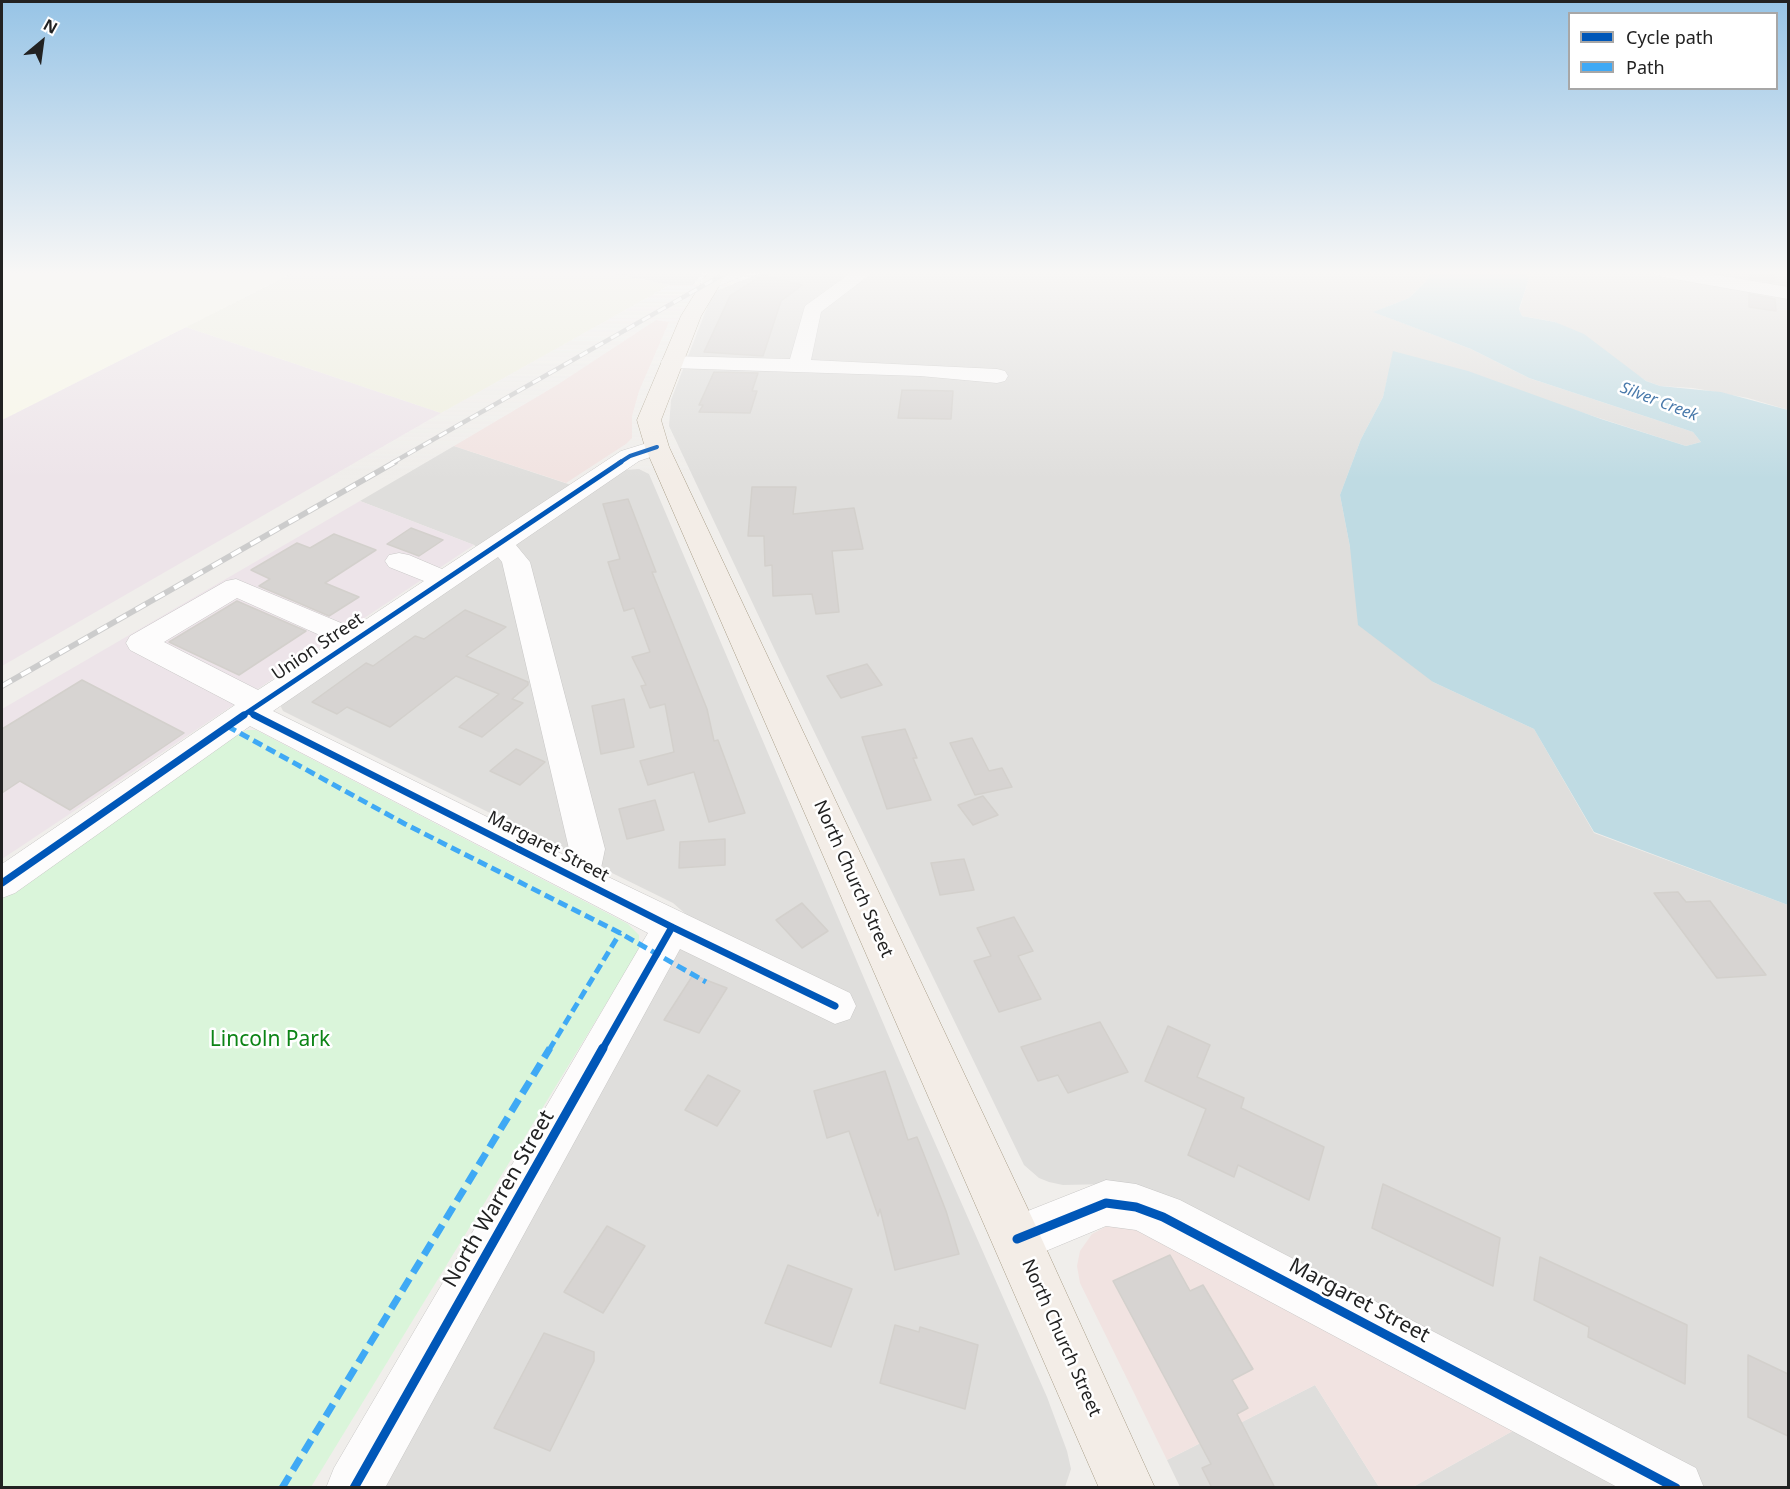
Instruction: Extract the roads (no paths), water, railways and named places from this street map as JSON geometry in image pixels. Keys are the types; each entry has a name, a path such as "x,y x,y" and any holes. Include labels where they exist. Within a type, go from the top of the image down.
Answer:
{"main road":[{"name":"North Church Street","path":"685,340 672,363 649,420 657,447 1017,1239 1127,1488"}],"street":[{"path":"799,366 805,340"},
{"path":"672,363 920,370 997,376"},
{"name":"Union Street","path":"2,883 255,708 630,456 657,447"},
{"path":"498,545 511,553 516,562 587,849 586,863 579,880"},
{"path":"399,561 445,580"},
{"name":"Margaret Street","path":"356,640 236,587 141,643 255,708 579,880 835,1006"},
{"name":"North Warren Street","path":"354,1488 672,927"},
{"name":"Margaret Street","path":"1017,1239 1106,1203 1136,1207 1163,1216 1646,1480"}],"water":[{"name":"Silver Creek","path":"1448,340 1593,340 1646,381 1660,386 1721,392 1788,410 1788,905 1594,832 1534,729 1433,682 1358,625 1350,547 1340,495 1361,439 1383,397 1393,351 1468,371 1601,419 1686,446 1701,442 1693,432 1529,378 1471,349"}],"railway":[{"path":"392,463 607,340"},
{"path":"2,686 395,462"}],"park label":[{"name":"Lincoln Park","path":"270,1040"}]}
